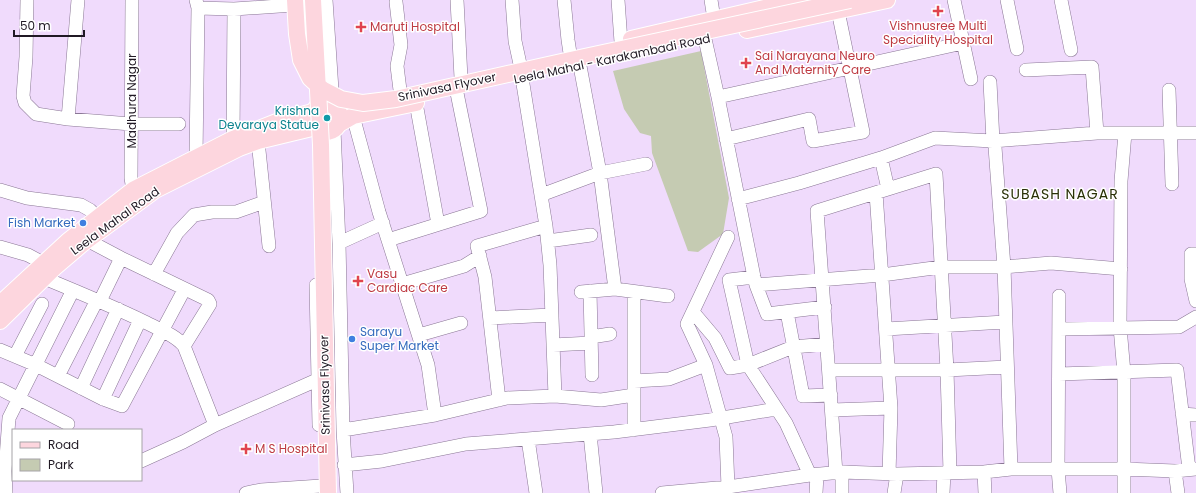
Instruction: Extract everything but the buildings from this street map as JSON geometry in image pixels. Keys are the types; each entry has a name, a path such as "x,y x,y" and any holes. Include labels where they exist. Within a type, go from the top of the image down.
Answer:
{"main road":[{"name":"Srinivasa Flyover","path":"309,1 297,34 301,60 310,78 322,89 341,99 363,103 396,99 850,0"},
{"name":"Leela Mahal - Karakambadi Road","path":"521,71 580,66 887,0"},
{"name":"Srinivasa Flyover","path":"309,1 321,145 324,491"},
{"name":"Srinivasa Flyover","path":"309,1 332,228 332,327 337,493"},
{"name":"Leela Mahal - Karakambadi Road","path":"340,118 416,103 459,86 521,71 570,53 793,1"},
{"name":"Leela Mahal - Karakambadi Road","path":"340,118 359,99 400,90 459,86"},
{"path":"326,104 340,118 325,132 316,119 326,104"},
{"name":"Leela Mahal Road","path":"0,321 44,270 97,217 135,189 233,139 282,120 316,119"},
{"name":"Leela Mahal Road","path":"0,304 44,270 87,240 135,189 162,187 239,148 316,119"}],"street":[{"path":"26,0 24,96 25,103 36,114 68,119 132,124 179,124"},
{"path":"68,119 78,0"},
{"name":"Madhura Nagar","path":"132,0 132,124 135,189"},
{"path":"326,0 340,118 339,243 343,430 346,493"},
{"path":"388,240 481,211 459,86 457,0"},
{"path":"512,0 515,41 548,241 555,396"},
{"path":"564,0 570,53"},
{"path":"618,0 622,42"},
{"path":"711,0 714,19"},
{"path":"954,0 971,79"},
{"path":"1007,0 1017,49"},
{"path":"1060,0 1071,50"},
{"path":"196,157 197,4 234,9 309,1 316,119 314,143 317,380 324,491 261,490 246,493"},
{"path":"793,1 795,20"},
{"path":"396,2 401,45 398,66 400,90"},
{"path":"233,139 234,9"},
{"path":"726,139 809,119 813,141 863,132 838,11"},
{"path":"705,39 755,281 767,314 825,307"},
{"path":"718,97 963,43"},
{"path":"580,66 600,173 615,289"},
{"path":"1026,70 1092,67 1097,133"},
{"path":"990,82 993,141 995,147 1004,267 1006,367 1011,469"},
{"path":"1169,90 1172,184"},
{"path":"416,103 438,224"},
{"path":"340,118 383,223 419,335 428,365 435,415"},
{"path":"738,199 799,183 881,158 935,138 993,141 1097,133 1196,133"},
{"path":"1124,493 1124,373 1120,327 1121,181 1125,133"},
{"path":"258,141 269,246"},
{"path":"881,158 882,275 891,408 894,493"},
{"path":"541,195 600,173 646,164"},
{"path":"842,493 832,410 817,211 936,174 947,370 947,473 944,493"},
{"path":"0,190 27,198 81,205 90,210 97,217"},
{"path":"154,274 177,233 194,215 212,212 236,212 264,202"},
{"path":"339,243 383,223"},
{"path":"499,400 485,277 477,246 546,226"},
{"path":"548,241 591,235"},
{"path":"728,237 687,324 706,365 726,437 728,490"},
{"path":"87,240 184,290 208,300 210,304 184,346"},
{"path":"0,247 28,255 44,270 73,290 118,309 161,330 181,342 184,346 215,425"},
{"path":"1196,254 1191,254 1191,279 1196,301"},
{"path":"402,284 464,266 480,256"},
{"path":"58,376 121,258"},
{"path":"816,493 813,475 786,423 748,364 730,280 755,281 822,279 882,275 941,268 1004,267 1051,263 1121,269"},
{"path":"592,375 591,340 585,291 615,289 668,296"},
{"path":"6,493 9,418 73,290"},
{"path":"0,350 36,365 80,388 120,406 123,405 161,330 184,290"},
{"path":"634,292 634,430"},
{"path":"1059,296 1058,469 1060,493"},
{"path":"15,356 42,304"},
{"path":"80,388 118,309"},
{"path":"693,312 715,338 730,368 748,364 793,347 827,344"},
{"path":"787,312 803,396 831,395"},
{"path":"490,318 552,315"},
{"path":"1059,329 1179,327 1196,317"},
{"path":"103,399 140,320"},
{"path":"886,329 1005,322"},
{"path":"419,335 461,323"},
{"path":"553,345 591,340 610,334"},
{"path":"634,381 669,379 706,365"},
{"path":"829,370 947,370 1006,367"},
{"path":"662,493 758,488 813,475 839,473 947,473 984,472 1011,469 1124,469 1175,471 1192,469 1182,414 1177,370 1124,373 1059,374"},
{"path":"142,460 183,442 215,425 317,380"},
{"path":"0,389 68,424"},
{"path":"343,430 435,415 507,398 555,396 601,400 634,395"},
{"path":"832,410 891,408"},
{"path":"344,465 382,461 466,444 634,430 776,409"},
{"path":"1182,414 1196,415"},
{"path":"590,434 596,493"},
{"path":"528,439 536,493"},
{"path":"1175,471 1178,493"},
{"path":"984,472 986,493"}],"green space":[{"path":"701,51 729,198 723,234 698,252 688,251 652,153 651,136 640,133 624,109 613,71"}],"place":[{"name":"Vishnusree Multi Speciality Hospital","path":"938,11"},
{"name":"Maruti Hospital","path":"361,27"},
{"name":"Sai Narayana Neuro And Maternity Care","path":"746,63"},
{"name":"Krishna Devaraya Statue","path":"327,118"},
{"name":"Fish Market","path":"83,223"},
{"name":"Vasu Cardiac Care","path":"358,281"},
{"name":"Sarayu Super Market","path":"352,339"},
{"name":"M S Hospital","path":"246,449"}],"district":[{"name":"SUBASH NAGAR","path":"1060,194"}]}
